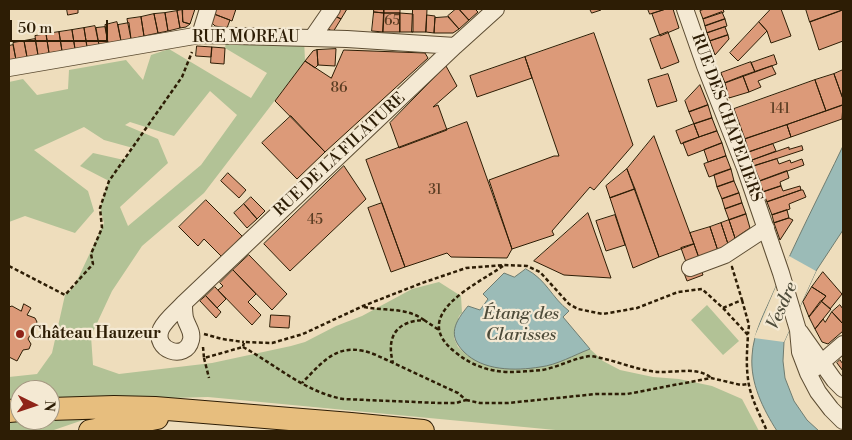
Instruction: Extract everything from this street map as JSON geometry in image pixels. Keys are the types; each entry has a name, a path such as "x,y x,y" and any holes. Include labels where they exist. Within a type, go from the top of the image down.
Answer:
{"highway":[{"path":"60,409 155,408 423,431"},
{"path":"90,431 146,419 200,412"}],"street":[{"path":"200,34 208,9"},
{"path":"312,38 332,9"},
{"name":"RUE DE LA FILATURE","path":"197,332 186,348 180,352 167,350 160,341 160,333 165,323 184,302 496,9"},
{"name":"RUE DES CHAPELIERS","path":"685,9 766,228 797,324"},
{"name":"RUE MOREAU","path":"9,68 200,34 455,46"},
{"path":"690,268 725,254 766,228"},
{"path":"184,302 185,318 197,332"},
{"path":"797,324 834,380 843,388"},
{"path":"797,324 800,352 808,373 818,392 831,410 843,421"},
{"path":"808,373 823,363 843,344"}],"path":[{"path":"9,266 17,272 66,295 93,264 91,254 102,228 100,208 109,181 182,77 200,34"},
{"path":"740,263 732,267 750,325 746,356 749,384 767,431"},
{"path":"197,332 222,339 272,343 303,334 363,306 466,268 504,265 527,266 540,272 568,304 590,312 603,314 637,308 678,292 702,289 748,335"},
{"path":"504,265 452,300 441,318 439,330 442,340 468,362 478,367 507,372 543,370 590,356 657,372 694,372 707,374 711,378"},
{"path":"723,308 742,300"},
{"path":"363,306 408,312 439,330"},
{"path":"393,363 391,340 398,327 415,320 424,320"},
{"path":"197,332 209,378"},
{"path":"243,347 244,342"},
{"path":"204,358 243,347 302,383 331,397 343,400 456,403 466,400 480,403 508,403 596,394 628,394 711,378 741,385 749,384"},
{"path":"302,383 331,355 353,348 365,350 458,393 466,400"}],"green space":[{"path":"227,35 304,38 305,61 204,193 142,246 112,291 91,336 93,365 119,374 212,363 291,346 305,342 336,326 362,316 412,289 439,282 461,296 462,313 459,316 454,338 458,347 468,356 549,365 590,349 603,361 620,370 712,386 742,399 759,431 566,431 208,397 60,402 60,380 10,380 9,404 9,377 37,374 52,353 65,295 74,287 104,223 100,208 109,181 80,166 93,153 124,160 133,148 104,140 84,127 34,150 88,191 94,211 75,233 25,216 9,222 9,82 23,79 37,95 68,89 69,70 126,60 143,80 151,55 169,49 251,98 267,73 225,48","holes":["210,91 237,115 201,165 128,226 120,207 168,163 158,139 125,125 130,122 174,136"]},
{"path":"707,305 739,341 723,355 691,320"},
{"path":"89,418 60,428 60,419"},
{"path":"9,421 10,430 54,430 9,431"}],"water":[{"name":"Vesdre","path":"843,146 843,230 816,271 784,342 783,361 785,378 794,401 807,420 819,431 777,431 762,405 755,386 752,366 753,347 760,323 782,273"},
{"name":"Étang des Clarisses","path":"526,269 539,278 569,311 563,317 590,349 546,366 510,369 480,363 464,352 459,346 454,334 457,323 468,306 480,310 488,299 483,294 504,273 514,277"}],"pier":[{"path":"789,256 816,271 784,342 754,338"}],"building":[{"path":"67,9 78,9 78,13 68,15"},
{"path":"183,9 195,9 190,24 183,22"},
{"path":"216,9 236,9 232,21 214,14"},
{"path":"337,9 347,9 341,19 333,15"},
{"path":"374,9 384,9 384,13 374,12"},
{"path":"384,9 400,9 400,13 384,13"},
{"path":"413,9 427,9 426,32 412,32"},
{"path":"456,9 459,9 469,20 459,29 448,16"},
{"path":"459,9 475,9 478,12 469,20"},
{"path":"590,9 601,9 601,10 592,13"},
{"path":"648,9 666,9 650,14"},
{"path":"666,9 673,9 679,28 660,36 652,14"},
{"path":"705,9 723,9 724,12 703,19 700,11"},
{"path":"771,9 781,9 791,36 771,43 767,31 759,22"},
{"path":"806,9 843,9 843,10 810,22"},
{"path":"182,10 183,22 190,24 180,28 177,11"},
{"path":"843,10 843,41 819,50 810,22"},
{"path":"177,11 180,28 168,31 165,13"},
{"path":"374,12 384,13 383,32 372,31"},
{"path":"722,12 725,19 705,26 703,19"},
{"path":"165,13 168,31 158,33 154,14"},
{"path":"384,13 400,13 400,32 383,32"},
{"path":"400,13 413,14 413,32 400,32"},
{"path":"154,14 158,33 144,36 141,17"},
{"path":"214,14 230,20 227,28 215,26 211,22"},
{"path":"333,15 341,19 333,32 326,27"},
{"path":"427,15 435,16 434,33 426,32"},
{"path":"141,17 144,36 131,39 127,19"},
{"path":"448,17 459,29 453,33 434,33 435,18"},
{"path":"725,19 727,26 707,33 705,26"},
{"path":"117,22 121,41 108,43 105,25"},
{"path":"759,22 767,31 738,61 730,53"},
{"path":"129,23 131,39 121,41 118,25"},
{"path":"95,26 99,45 87,47 84,28"},
{"path":"105,27 108,43 99,45 96,28"},
{"path":"725,27 728,35 710,41 707,33"},
{"path":"84,28 87,47 75,49 72,30"},
{"path":"72,30 75,49 62,51 59,32"},
{"path":"59,32 62,51 49,53 46,34"},
{"path":"668,32 679,62 661,69 650,39"},
{"path":"594,33 633,145 594,190 590,187 552,231 554,235 512,249 489,180 554,156 559,156 525,57"},
{"path":"46,34 49,53 38,55 35,36"},
{"path":"728,35 729,39 715,55 710,41"},
{"path":"35,39 38,55 27,57 24,41"},
{"path":"24,41 27,57 16,60 13,43"},
{"path":"13,45 16,60 9,61 9,46"},
{"path":"197,46 212,47 211,57 196,56"},
{"path":"212,47 225,48 224,64 211,63"},
{"path":"336,49 335,66 318,65 317,50"},
{"path":"317,50 318,65 315,68 305,61 313,51"},
{"path":"344,50 425,53 428,58 325,152 275,101 305,61 331,78"},
{"path":"774,55 777,64 755,72 751,63"},
{"path":"525,57 532,78 477,97 470,76"},
{"path":"751,62 755,72 725,83 721,73"},
{"path":"446,66 457,86 433,107 438,105 447,130 399,148 390,123"},
{"path":"772,66 776,74 758,81 761,87 749,92 743,76"},
{"path":"843,70 843,99 834,74"},
{"path":"668,74 677,101 657,107 648,80"},
{"path":"834,74 843,99 843,105 826,111 815,80"},
{"path":"743,76 749,92 729,98 725,83"},
{"path":"815,80 826,111 745,139 734,109"},
{"path":"700,85 708,105 689,112 685,101"},
{"path":"708,105 712,118 694,124 689,112"},
{"path":"843,105 842,119 791,137 787,125"},
{"path":"291,116 325,152 297,179 262,143"},
{"path":"712,118 717,131 699,137 694,124"},
{"path":"467,122 512,249 507,258 451,257 447,253 405,267 366,160"},
{"path":"694,124 699,137 681,144 676,131"},
{"path":"787,125 791,137 749,152 745,139"},
{"path":"717,131 722,143 688,156 683,143"},
{"path":"654,136 694,244 659,257 627,169"},
{"path":"722,143 726,156 708,162 704,150"},
{"path":"773,144 776,151 752,160 749,152"},
{"path":"802,146 803,150 754,166 752,160 789,147 789,149"},
{"path":"726,156 731,169 709,177 704,164"},
{"path":"777,159 779,164 790,160 791,163 802,159 804,165 760,181 754,166"},
{"path":"344,166 366,199 290,271 264,244"},
{"path":"627,169 635,189 610,198 606,186"},
{"path":"731,169 734,181 717,187 714,175"},
{"path":"787,171 789,178 780,182 781,186 763,192 760,181"},
{"path":"228,173 246,190 239,198 221,181"},
{"path":"734,181 739,193 722,199 717,187"},
{"path":"781,186 783,191 800,186 801,190 767,202 763,192"},
{"path":"635,189 659,257 633,268 610,198"},
{"path":"803,190 806,197 789,204 790,209 772,215 767,202"},
{"path":"739,193 742,203 725,209 722,199"},
{"path":"251,197 265,211 257,219 244,204"},
{"path":"206,200 242,236 222,257 204,239 198,246 179,227"},
{"path":"382,203 405,267 391,272 368,208"},
{"path":"742,203 746,214 729,220 725,209"},
{"path":"244,204 257,219 247,228 234,213"},
{"path":"787,210 789,218 774,223 772,215"},
{"path":"588,213 611,278 564,275 534,261"},
{"path":"746,214 750,228 735,238 729,220"},
{"path":"615,215 625,245 606,251 596,221"},
{"path":"789,218 793,220 780,240 774,223"},
{"path":"729,220 735,238 728,244 721,223"},
{"path":"721,223 728,244 718,251 710,227"},
{"path":"710,227 718,251 699,258 690,233"},
{"path":"694,244 699,258 686,262 681,248"},
{"path":"249,255 287,294 272,310 233,270"},
{"path":"700,267 703,275 687,281 684,273"},
{"path":"233,270 256,294 248,302 261,315 252,325 218,290 223,286 220,283"},
{"path":"823,272 842,294 830,309 821,301 826,296 812,287"},
{"path":"215,287 226,299 217,308 206,296"},
{"path":"812,287 826,296 809,317 803,302"},
{"path":"206,296 221,312 216,318 200,301"},
{"path":"821,301 831,309 815,329 809,317"},
{"name":"Château Hauzeur","path":"24,304 31,308 27,315 35,318 37,322 28,339 31,344 29,349 23,350 17,361 9,357 9,307 12,306 21,311"},
{"path":"840,305 843,309 843,324 832,312"},
{"path":"832,312 843,324 843,331 828,344 822,342 815,329 823,319 825,322"},
{"path":"271,315 290,316 289,328 270,327"},
{"path":"840,360 843,364 843,371 837,363"}],"place":[{"name":"Château Hauzeur","path":"20,334"}]}
